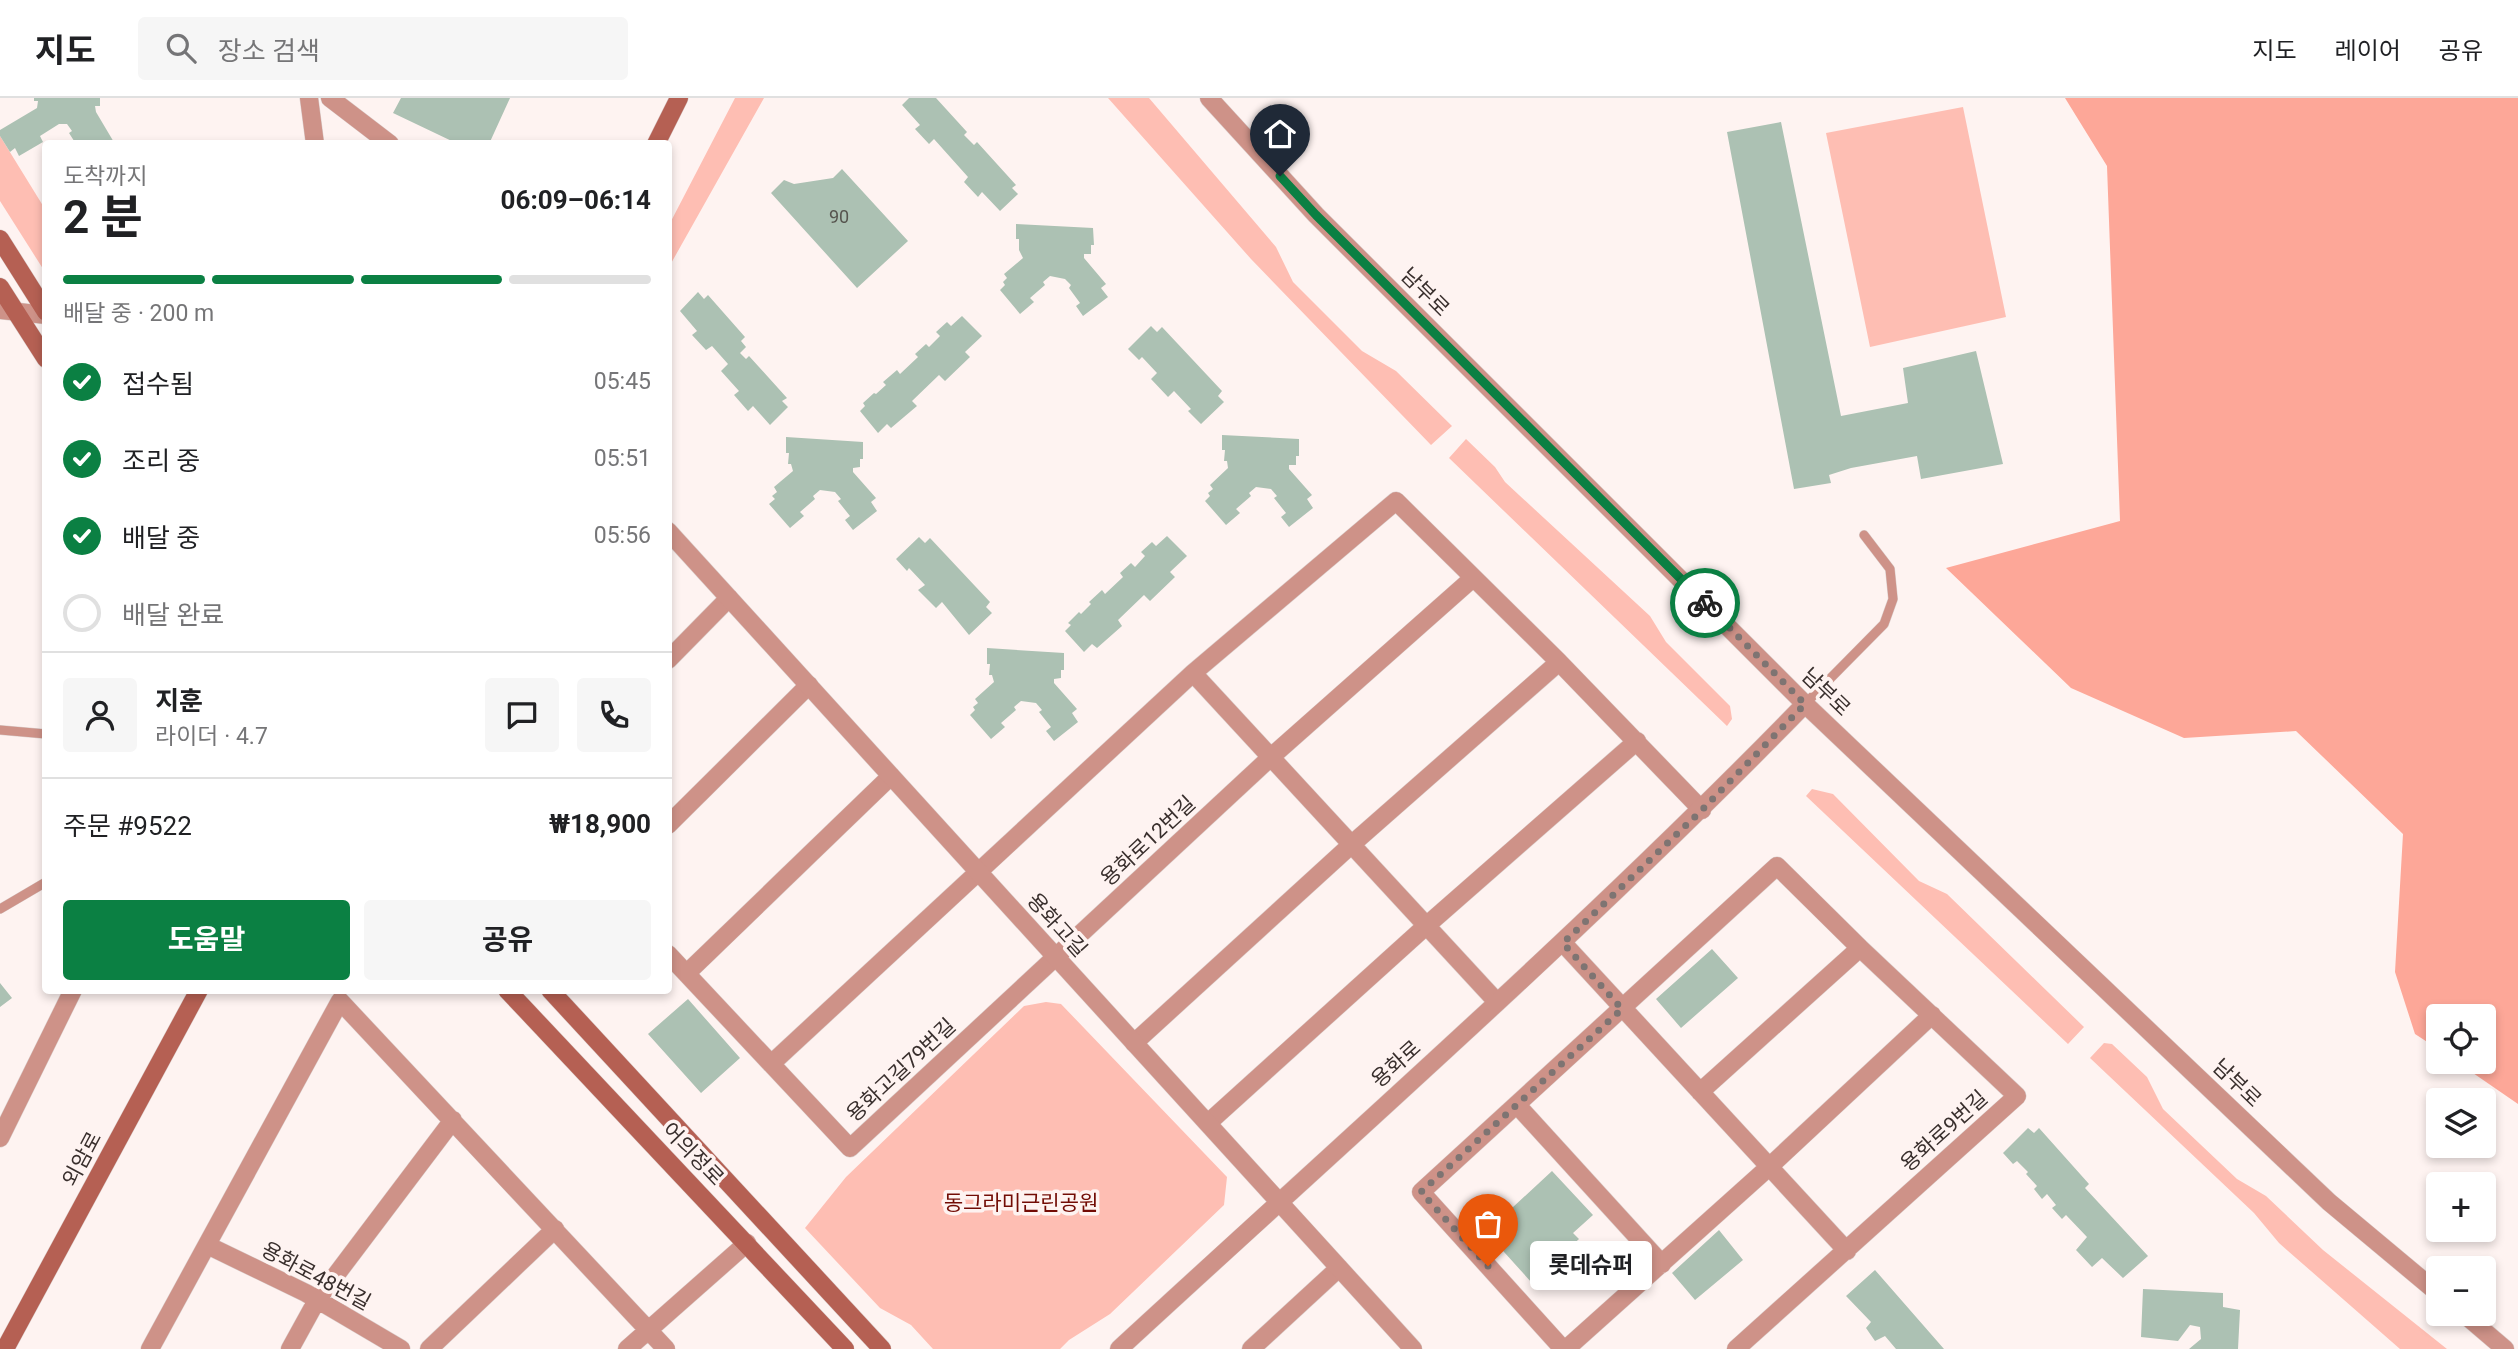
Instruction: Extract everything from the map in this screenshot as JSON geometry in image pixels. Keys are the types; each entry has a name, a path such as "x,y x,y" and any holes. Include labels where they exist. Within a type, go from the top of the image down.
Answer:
{"main road":[{"path":"658,140 680,98"},
{"path":"0,239 42,307"},
{"path":"0,287 8,311 42,354"},
{"name":"외암로","path":"5,1349 197,994"},
{"name":"어의정로","path":"511,994 845,1349"},
{"name":"어의정로","path":"554,994 882,1349"}],"street":[{"path":"309,98 314,140"},
{"path":"330,98 385,140"},
{"name":"남부로","path":"1209,98 1316,215 1805,704 2329,1202 2426,1283"},
{"path":"8,311 42,314"},
{"path":"771,1064 1193,673 1396,501 1559,662 1702,810"},
{"name":"용화고길","path":"672,535 1413,1349"},
{"name":"용화로12번길","path":"1055,958 1271,757 1474,578"},
{"path":"672,656 729,598"},
{"path":"1134,1044 1351,845 1559,662"},
{"path":"1193,673 1497,1002"},
{"path":"672,821 809,685"},
{"name":"용화로","path":"1119,1349 1563,943 1702,810 1805,704"},
{"path":"1208,1123 1426,926 1637,741"},
{"path":"687,974 891,776"},
{"name":"용화로9번길","path":"1736,1349 2017,1096 1933,1015 1860,948 1777,866 1421,1192 1564,1349 1662,1264 1933,1015"},
{"path":"1563,943 1847,1251"},
{"path":"1700,1091 1860,948"},
{"name":"용화고길79번길","path":"672,958 850,1148 1055,958"},
{"path":"0,1138 71,994"},
{"path":"150,1349 340,1001 666,1349"},
{"path":"1517,1105 1662,1264"},
{"path":"290,1349 317,1300 453,1120"},
{"path":"429,1349 555,1229"},
{"path":"627,1349 747,1243"},
{"name":"용화로48번길","path":"208,1245 317,1300 401,1349"},
{"path":"1251,1349 1339,1268"},
{"path":"2478,1326 2505,1349"}],"lane":[{"path":"1805,704 1884,624 1893,599 1890,569 1864,535"},
{"path":"0,730 42,734"},
{"path":"0,909 42,884"}],"green space":[{"path":"735,98 764,98 672,262 672,219"},
{"path":"1108,98 1149,98 1276,247 1293,282 1362,351 1396,371 1452,426 1431,445 1251,259"},
{"path":"1963,107 2006,317 1870,347 1826,133"},
{"path":"0,136 42,204 42,267 0,201"},
{"path":"1466,439 1495,467 1505,482 1650,616 1666,642 1730,706 1732,719 1727,726 1449,458"},
{"path":"1812,789 1833,794 1919,881 1947,894 2084,1027 2068,1044 1806,796"},
{"name":"동그라미근린공원","path":"1046,1002 1061,1004 1227,1177 1224,1205 1110,1314 1069,1340 1060,1349 933,1349 911,1325 880,1308 805,1228 846,1177 1024,1006"},
{"path":"2104,1043 2112,1044 2147,1077 2163,1109 2237,1179 2266,1196 2323,1250 2447,1349 2400,1349 2279,1243 2254,1213 2090,1058"}],"shaded area":[{"path":"2065,98 2518,98 2518,1104 2474,1074 2496,1074 2496,1004 2426,1004 2426,1041 2415,1034 2395,972 2403,834 2296,731 2184,738 2071,688 1946,568 2120,521 2107,166"}],"building":[{"path":"34,98 100,98 100,106 95,106 96,112 113,140 73,140 67,124 59,124 40,136 42,143 19,156 15,148 10,152 0,136 0,130 37,108 38,101 34,101"},
{"path":"401,98 510,98 491,140 450,140 393,113"},
{"path":"909,98 936,98 967,132 964,135 974,145 977,142 1016,185 1012,188 1018,194 1000,211 982,192 978,197 964,182 968,177 934,139 929,144 915,129 920,125 902,105"},
{"path":"1781,122 1841,416 1908,403 1903,368 1976,351 2003,464 1921,479 1917,456 1851,468 1829,475 1831,483 1794,489 1727,132"},
{"path":"842,169 908,241 857,288 771,193 784,180 794,184 833,178"},
{"path":"1016,224 1093,228 1094,245 1091,245 1091,254 1084,254 1084,258 1106,284 1101,288 1108,297 1083,316 1076,306 1080,303 1069,288 1071,285 1065,279 1050,276 1043,282 1045,285 1030,298 1034,302 1020,314 1000,290 1007,278 1004,274 1023,258 1019,250 1019,239 1016,239"},
{"path":"698,292 704,299 708,295 745,337 741,341 746,347 740,353 746,359 749,356 787,398 782,401 788,407 770,425 753,406 748,411 734,395 739,391 721,371 728,364 712,346 706,350 692,335 697,331 680,311"},
{"path":"962,316 982,336 965,352 970,357 945,381 939,375 912,401 917,406 891,428 887,424 878,433 860,411 865,406 863,403 886,385 883,382 897,370 900,374 918,357 915,354 926,344 929,347 940,336 936,332 947,322 951,326"},
{"path":"1151,326 1157,332 1162,327 1222,391 1218,396 1224,402 1201,424 1174,391 1168,397 1151,379 1157,373 1142,357 1139,360 1128,349"},
{"path":"1222,435 1299,439 1296,465 1289,465 1289,469 1312,495 1307,499 1313,508 1289,527 1281,517 1286,513 1274,498 1277,496 1271,489 1256,487 1249,493 1251,496 1236,509 1240,513 1226,525 1205,501 1213,489 1210,485 1228,468 1227,461 1224,461 1225,450 1222,450"},
{"path":"786,437 863,442 863,459 860,459 860,467 853,468 853,472 876,498 871,502 877,511 853,530 845,520 850,516 838,501 841,499 835,492 820,490 813,496 815,499 800,512 804,516 790,528 769,504 775,499 772,496 777,492 774,487 793,471 791,464 788,464"},
{"path":"1167,536 1187,556 1170,572 1175,577 1150,601 1144,595 1118,620 1122,626 1097,648 1092,644 1084,652 1065,631 1071,625 1068,623 1079,612 1081,614 1102,590 1105,594 1123,577 1120,573 1131,563 1135,567 1145,556 1141,552 1152,542 1156,546"},
{"path":"919,537 925,543 930,538 990,602 986,607 992,613 969,635 942,602 936,608 918,590 925,585 896,559"},
{"path":"987,648 1064,653 1064,670 1061,670 1061,678 1054,679 1054,683 1077,709 1072,713 1078,722 1054,741 1046,731 1051,727 1039,712 1042,710 1036,703 1021,701 1014,707 1016,710 1001,723 1005,727 991,739 970,715 978,703 975,699 994,682 992,675 989,675"},
{"path":"1712,949 1738,978 1681,1028 1656,999"},
{"path":"0,983 12,998 0,1007"},
{"path":"688,999 740,1058 701,1093 648,1034"},
{"path":"2028,1128 2034,1133 2039,1128 2089,1184 2085,1188 2148,1256 2123,1278 2102,1258 2092,1267 2076,1250 2087,1237 2066,1215 2062,1219 2052,1208 2056,1205 2047,1194 2042,1199 2034,1189 2037,1186 2026,1174 2028,1172 2017,1161 2013,1164 2003,1153"},
{"path":"1552,1171 1593,1215 1573,1233 1579,1239 1532,1283 1486,1232"},
{"path":"1719,1230 1743,1260 1695,1300 1672,1273"},
{"path":"1875,1270 1944,1349 1896,1349 1885,1336 1875,1341 1866,1328 1871,1322 1846,1296"},
{"path":"2143,1289 2223,1293 2223,1307 2240,1310 2238,1349 2189,1349 2201,1339 2200,1327 2190,1325 2178,1341 2141,1337"}],"way so far":[{"path":"1488,1266 1421,1192 1622,1009 1563,943 1702,810 1805,704 1705,603"}],"place":[{"name":"롯데슈퍼","path":"1488,1266"}],"route":[{"path":"1280,176 1705,603"}]}
